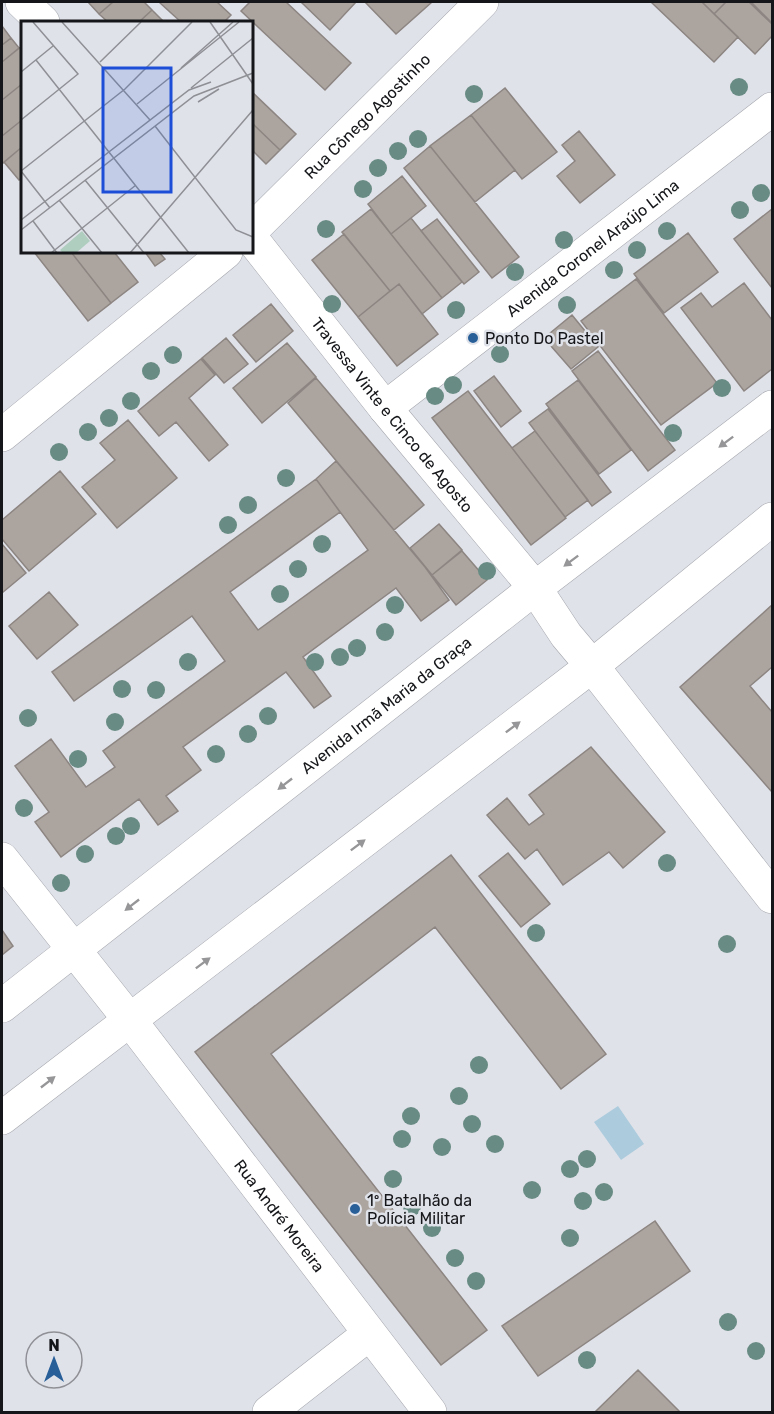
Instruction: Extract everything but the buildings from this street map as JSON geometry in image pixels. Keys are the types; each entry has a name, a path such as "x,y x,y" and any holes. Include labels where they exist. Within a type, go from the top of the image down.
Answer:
{"street":[{"path":"22,2 42,21"},
{"name":"Rua Cônego Agostinho","path":"254,228 482,2"},
{"name":"Avenida Coronel Araújo Lima","path":"385,408 772,109"},
{"name":"Travessa Vinte e Cinco de Agosto","path":"254,242 385,408 535,588 566,635 592,666"},
{"path":"2,435 224,254"},
{"name":"Avenida Irmã Maria da Graça","path":"2,1006 535,588 772,407"},
{"path":"2,1118 592,666 772,519"},
{"path":"592,666 772,897"},
{"path":"2,859 74,950"},
{"name":"Rua André Moreira","path":"74,950 429,1413"},
{"path":"269,1413 369,1334"}],"water":[{"path":"618,1106 644,1144 621,1160 594,1122"}],"place":[{"name":"Ponto Do Pastel","path":"473,338"},
{"name":"1º Batalhão da Polícia Militar","path":"355,1209"}]}
